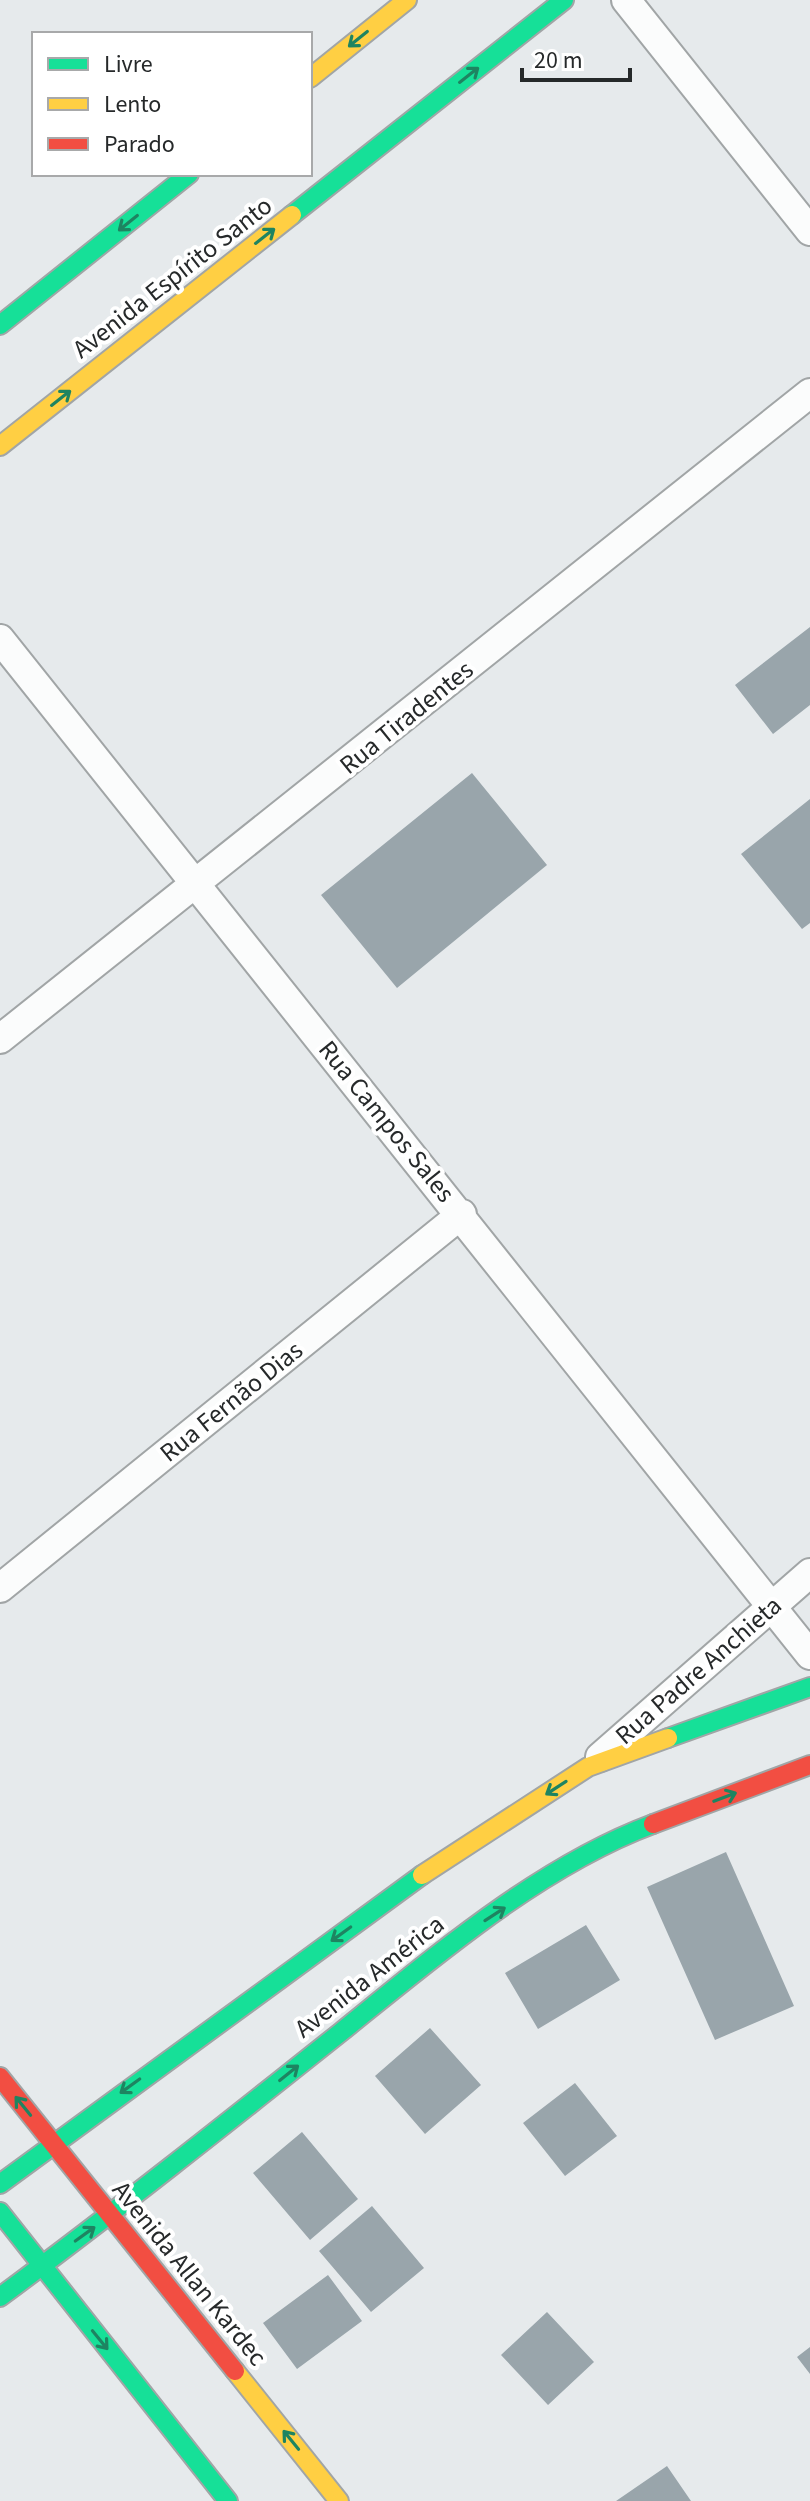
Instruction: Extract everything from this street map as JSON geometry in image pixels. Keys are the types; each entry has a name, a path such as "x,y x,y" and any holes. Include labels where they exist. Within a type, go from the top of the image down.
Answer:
{"main road":[{"path":"312,76 407,0"},
{"name":"Avenida Espírito Santo","path":"0,446 564,0"},
{"path":"0,325 186,176"},
{"name":"Avenida América","path":"0,2184 432,1867 588,1767 810,1687"},
{"name":"Avenida América","path":"0,2297 111,2215 465,1933 609,1840 810,1765"},
{"name":"Avenida Allan Kardec","path":"0,2077 339,2501"},
{"path":"0,2212 228,2501"}],"street":[{"path":"626,0 810,231"},
{"name":"Rua Tiradentes","path":"0,1039 810,393"},
{"name":"Rua Campos Sales","path":"0,639 462,1214 810,1655"},
{"name":"Rua Fernão Dias","path":"0,1588 462,1214"},
{"name":"Rua Padre Anchieta","path":"588,1767 810,1573"}],"building":[{"path":"810,627 810,705 773,734 735,685"},
{"path":"472,773 547,865 397,988 321,895"},
{"path":"810,799 810,923 802,929 741,854"},
{"path":"726,1852 794,2006 715,2040 647,1887"},
{"path":"586,1925 620,1980 538,2029 505,1973"},
{"path":"430,2028 481,2085 425,2134 375,2076"},
{"path":"575,2083 617,2136 565,2176 523,2123"},
{"path":"302,2132 358,2199 310,2240 253,2173"},
{"path":"372,2206 424,2268 371,2312 319,2251"},
{"path":"328,2275 362,2321 297,2369 263,2323"},
{"path":"547,2312 594,2362 548,2405 501,2355"},
{"path":"810,2347 810,2374 797,2357"},
{"path":"667,2466 691,2501 616,2501"}],"traffic: fast":[{"path":"292,215 564,0"},
{"path":"0,325 186,176"},
{"path":"668,1738 810,1687"},
{"path":"0,2297 172,2166 451,1944 529,1888 611,1842 653,1824"},
{"path":"0,2184 422,1875"},
{"path":"0,2212 228,2501"}],"traffic: slow":[{"path":"312,76 407,0"},
{"path":"0,446 292,215"},
{"path":"422,1875 588,1767 668,1738"},
{"path":"235,2371 339,2501"}],"traffic: jam":[{"path":"653,1824 810,1765"},
{"path":"0,2077 235,2371"}]}
